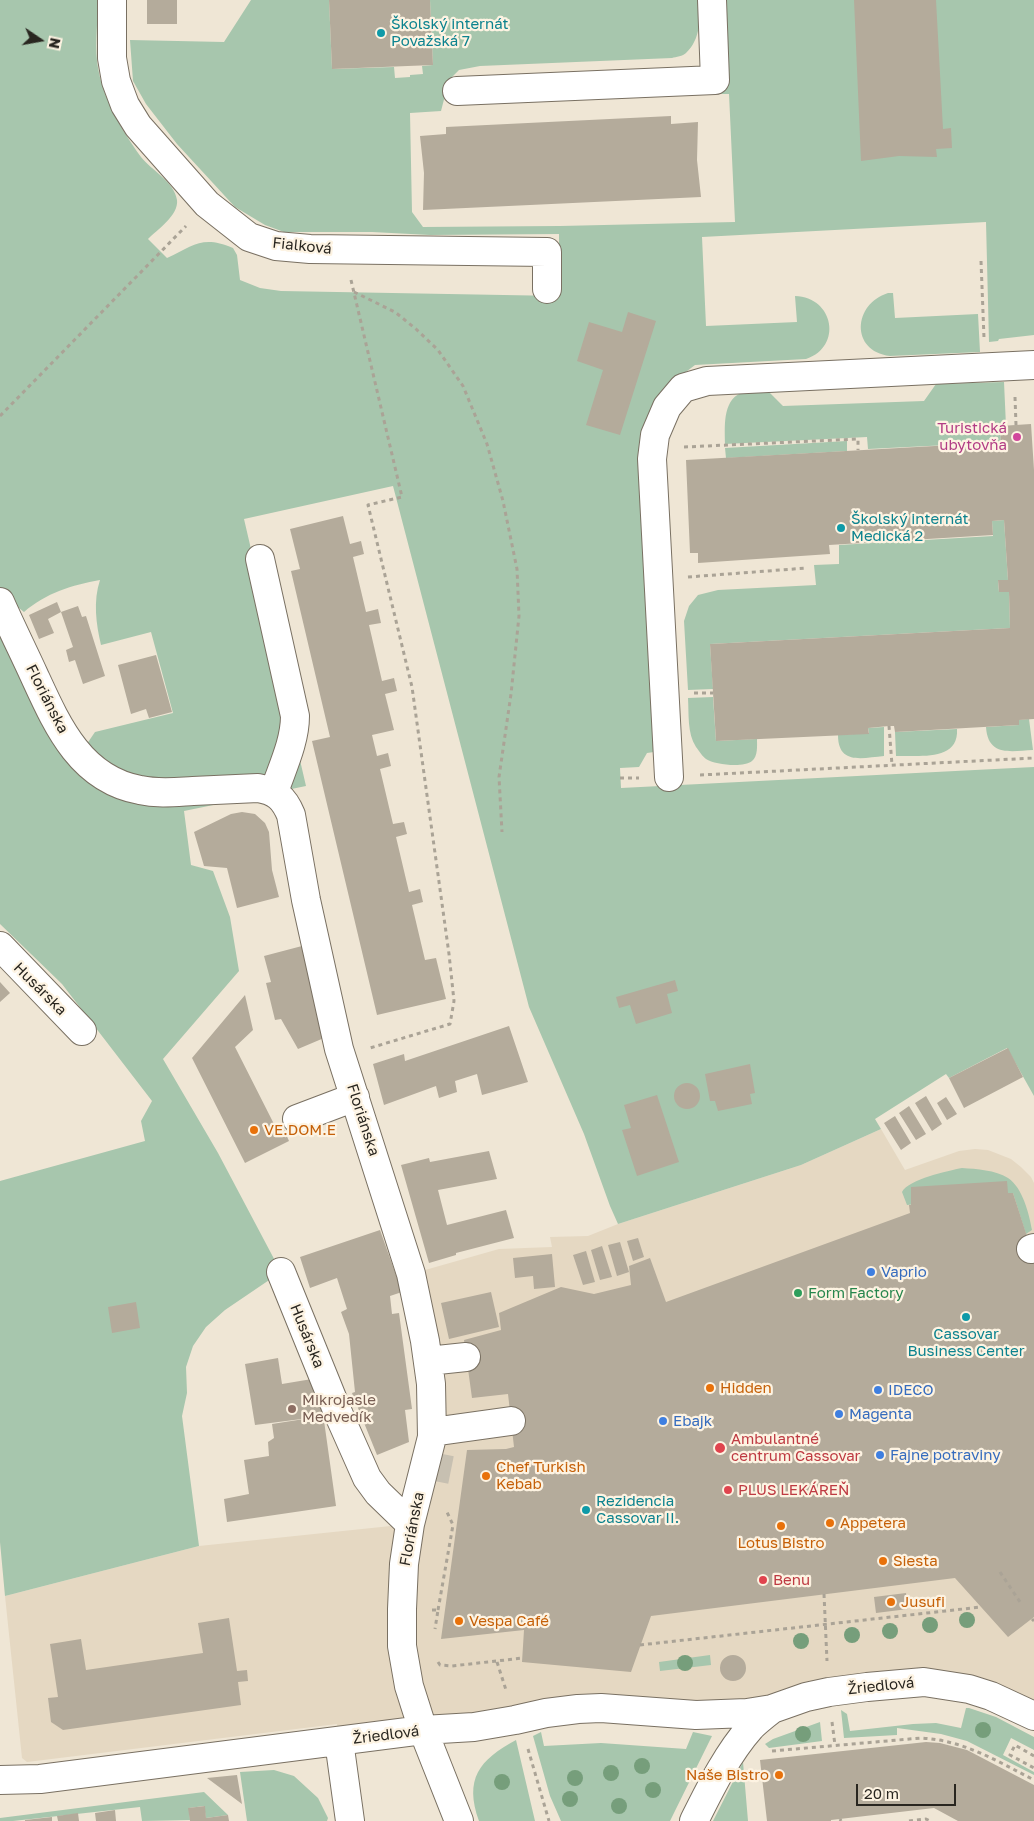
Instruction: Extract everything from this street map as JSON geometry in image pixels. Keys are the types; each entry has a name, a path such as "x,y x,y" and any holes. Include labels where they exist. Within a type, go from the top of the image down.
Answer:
{"street":[{"name":"Fialková","path":"112,0 112,58 116,81 125,105 138,126 207,204 249,236 276,246 344,250 547,252 547,289"},
{"path":"456,91 715,80 712,0"},
{"path":"670,776 653,486 655,435 666,407 684,388 707,382 1034,365"},
{"path":"260,559 295,716 295,727 289,749 274,792"},
{"name":"Floriánska","path":"0,602 54,720 67,741 98,773 110,781 123,786 151,792 258,788 274,792 286,804 291,815 306,900 339,1049 411,1274 428,1361 432,1432 426,1465 410,1524 404,1564 402,1646 405,1666 423,1730 459,1821"},
{"name":"Husárska","path":"0,946 82,1031"},
{"path":"297,1119 355,1097"},
{"name":"Husárska","path":"281,1272 366,1478 410,1524"},
{"path":"428,1361 466,1358"},
{"path":"432,1432 511,1421"},
{"name":"Žriedlová","path":"0,1780 40,1779 423,1730 474,1727 562,1710 601,1708 696,1715 747,1713 772,1709 806,1697 829,1692 902,1683 924,1682 969,1689 991,1696 1034,1716"},
{"name":"Žriedlová","path":"991,1696 1034,1693"},
{"name":"Žriedlová","path":"694,1821 735,1749 751,1728 772,1709"},
{"path":"339,1741 350,1821"}],"path":[{"path":"0,416 207,204"},
{"path":"981,261 984,346"},
{"path":"393,1041 450,1024 454,1001 412,687 368,506 402,498 353,292 395,312 416,328 443,358 463,386 487,444 503,500 517,568 519,616 511,694 499,777 502,832"},
{"path":"653,449 858,439 858,450"},
{"path":"658,579 807,568"},
{"path":"889,726 892,765"},
{"path":"620,778 1034,758"},
{"path":"434,1639 453,1524 444,1506"},
{"path":"1000,1572 1020,1602"},
{"path":"640,1645 982,1607"},
{"path":"402,1609 438,1610"},
{"path":"435,1658 440,1665 452,1666 523,1658"},
{"path":"515,1720 524,1738 548,1821"},
{"path":"764,1752 933,1738 964,1746 1034,1780"},
{"path":"1034,1756 1015,1745 1010,1755 1034,1768"},
{"path":"909,1821 926,1819 930,1821"}],"shaded area":[{"path":"881,1129 905,1170 959,1151 988,1150 1011,1159 1031,1177 1034,1183 1034,1716 969,1689 339,1741 337,1724 27,1762 22,1758 5,1596 199,1546 410,1524 426,1465 411,1274 499,1249 552,1247 550,1237 588,1236 618,1224 801,1165"}],"green space":[{"path":"0,0 98,0 97,61 107,99 119,124 141,157 172,187 177,200 177,206 171,217 148,239 167,258 199,243 214,242 223,244 233,248 237,255 240,280 260,288 281,291 559,296 559,234 430,235 372,232 284,232 265,225 235,207 177,144 146,104 133,81 130,40 224,42 251,0 329,0 332,69 394,67 395,78 410,77 410,75 423,74 422,66 433,65 430,0 700,0 700,21 695,41 685,54 679,56 672,58 480,66 459,70 449,80 441,111 410,113 412,212 423,227 735,222 729,94 721,94 724,83 720,0 1034,0 1034,335 989,342 986,222 702,237 706,326 797,322 795,296 808,299 818,305 825,313 829,323 829,334 825,344 818,353 806,359 695,365 670,384 649,414 643,450 661,751 647,753 639,767 620,768 621,788 1034,767 1034,1096 1007,1048 949,1078 946,1074 875,1119 881,1129 801,1165 618,1224 584,1134 529,1007 393,486 244,519 306,786 184,811 191,865 213,871 230,917 239,971 163,1059 218,1153 281,1272 225,1310 206,1327 193,1346 186,1367 187,1393 182,1416 199,1546 5,1596 0,1542 0,1181 145,1141 141,1121 152,1101 62,984 0,924 0,602 80,754 95,732 173,713 151,632 101,645 96,612 96,596 100,580 79,584 50,595 24,612 0,593"},
{"path":"888,293 893,293 895,318 978,314 980,352 890,356 877,352 868,346 863,337 861,327 863,316 876,299"},
{"path":"1004,382 1006,426 1000,426 1001,445 988,446 988,443 868,449 867,437 725,444 725,423 730,402 744,392 768,391 783,406 924,401 936,384"},
{"path":"847,441 847,451 726,458 725,448"},
{"path":"1004,520 1008,580 998,581 999,592 1009,592 1010,628 710,644 713,689 688,690 684,621 689,606 698,595 718,590 816,585 814,565 839,564 839,545 993,536 992,521"},
{"path":"713,697 716,741 757,739 756,754 752,761 736,765 716,763 705,758 696,747 690,730 688,698"},
{"path":"1029,719 1033,750 1002,750 996,748 991,743 986,727 1019,725 1019,720"},
{"path":"884,727 884,756 853,758 842,751 839,745 838,735 869,733 868,728"},
{"path":"957,729 956,740 944,752 925,756 896,756 895,732"},
{"path":"962,1168 997,1173 1013,1182 1025,1202 1032,1230 1026,1234 1013,1193 907,1205 902,1192 906,1187 920,1179"},
{"path":"710,1655 711,1665 660,1671 659,1662"},
{"path":"966,1708 996,1717 1034,1737 1034,1750 1011,1738 1003,1755 1034,1772 1034,1775 967,1741 941,1734 897,1728 897,1735 844,1738 841,1710 847,1714 850,1731 936,1723 961,1728"},
{"path":"820,1722 822,1741 769,1748 765,1744 773,1739"},
{"path":"541,1732 544,1746 601,1743 686,1749 693,1732 712,1736 670,1821 561,1821 550,1796 533,1736"},
{"path":"516,1740 535,1821 479,1821 473,1793 474,1782 478,1772 492,1755"},
{"path":"743,1762 748,1821 713,1821 714,1819"},
{"path":"274,1770 294,1776 318,1798 328,1818 327,1821 247,1821 240,1772"},
{"path":"204,1792 228,1815 206,1818 204,1806 189,1808 190,1820 142,1821 140,1807 0,1821 0,1818"}],"building":[{"path":"147,0 177,0 177,24 147,24"},
{"name":"Školský internát Považská 7","path":"329,0 430,0 433,65 332,69"},
{"path":"854,0 936,0 943,129 951,128 952,148 936,149 937,157 899,156 861,161"},
{"path":"671,116 671,124 698,122 697,160 701,197 423,210 424,173 420,136 446,134 446,127"},
{"path":"628,312 656,321 620,435 586,425 603,370 577,361 589,322 622,332"},
{"path":"1031,424 1034,470 1034,719 1019,720 1019,725 895,732 894,726 889,726 868,728 869,734 716,741 710,644 1010,628 1009,592 999,592 998,580 1008,580 1004,520 992,521 993,535 829,545 830,554 698,563 698,553 690,553 686,460 988,443 988,446 1001,445 1000,426"},
{"path":"343,516 350,544 361,541 364,554 353,557 366,612 378,609 381,623 369,625 382,681 394,678 397,691 385,694 394,730 372,735 377,756 388,753 391,766 380,769 393,824 404,822 407,834 396,837 409,892 420,889 423,902 412,905 425,960 436,958 446,999 377,1015 312,741 330,737 291,571 300,569 290,529"},
{"path":"57,602 61,612 48,619 54,633 39,639 29,615"},
{"path":"78,606 82,617 86,616 105,676 83,684 75,660 69,662 66,650 73,647 61,612"},
{"path":"156,655 172,712 149,718 146,709 131,714 118,665"},
{"path":"242,812 255,814 265,823 269,832 272,870 279,897 237,908 227,868 204,866 194,832 231,814"},
{"path":"302,946 324,1038 298,1049 281,1019 275,1020 266,983 271,982 264,956"},
{"path":"675,980 678,991 667,994 672,1013 636,1024 630,1005 619,1008 616,997"},
{"path":"0,982 10,993 0,1002"},
{"path":"245,995 253,1030 235,1047 275,1126 281,1123 289,1141 245,1163 192,1058"},
{"path":"509,1026 528,1082 482,1095 477,1074 455,1081 457,1092 439,1098 436,1086 384,1105 373,1064 404,1054 405,1061"},
{"path":"1008,1048 1023,1077 964,1108 949,1078"},
{"path":"750,1064 755,1093 750,1094 752,1104 718,1111 715,1101 710,1101 705,1074"},
{"path":"687,1083 696,1087 700,1096 696,1105 687,1109 678,1105 674,1096 678,1087"},
{"path":"657,1095 679,1162 637,1176 622,1130 631,1128 624,1105"},
{"path":"926,1096 942,1124 932,1131 915,1103"},
{"path":"946,1097 957,1114 947,1120 937,1103"},
{"path":"909,1106 926,1134 916,1140 899,1113"},
{"path":"895,1116 911,1143 901,1150 884,1123"},
{"path":"489,1151 497,1179 438,1190 447,1225 506,1210 514,1238 456,1253 456,1255 429,1263 401,1165 429,1158 430,1162"},
{"path":"1007,1181 1008,1193 1013,1193 1034,1258 1034,1617 1008,1637 955,1578 651,1616 631,1672 522,1662 524,1630 441,1639 467,1450 514,1447 508,1394 472,1398 464,1340 501,1330 499,1313 561,1287 594,1294 631,1285 629,1266 650,1258 666,1302 910,1213 911,1187"},
{"path":"380,1230 402,1292 390,1296 392,1314 399,1313 412,1409 405,1410 409,1442 377,1455 352,1393 355,1392 349,1334 341,1312 347,1309 337,1278 310,1288 300,1257"},
{"path":"638,1238 644,1257 633,1261 627,1241"},
{"path":"620,1242 629,1272 617,1276 608,1245"},
{"path":"602,1246 612,1277 600,1280 591,1250"},
{"path":"586,1251 595,1282 583,1285 573,1255"},
{"path":"552,1254 555,1287 534,1289 533,1276 515,1278 513,1258"},
{"path":"491,1292 499,1327 449,1339 441,1303"},
{"path":"136,1302 140,1328 112,1333 108,1307"},
{"path":"278,1358 282,1384 318,1378 336,1506 227,1522 224,1499 249,1494 244,1460 269,1456 268,1442 274,1438 272,1424 317,1417 255,1425 245,1364"},
{"path":"906,1593 908,1609 876,1613 874,1597"},
{"path":"229,1618 237,1671 247,1670 248,1681 238,1682 241,1705 63,1730 51,1722 48,1698 58,1697 50,1644 81,1639 86,1670 203,1653 198,1623"},
{"path":"733,1655 742,1659 746,1668 742,1677 733,1681 724,1677 720,1668 724,1659"},
{"path":"926,1742 940,1743 967,1750 1034,1785 1034,1821 958,1821 934,1808 831,1821 767,1821 760,1760"},
{"path":"237,1775 242,1804 207,1778"},
{"path":"205,1806 206,1818 228,1815 229,1821 190,1821 188,1808"},
{"path":"115,1810 116,1821 96,1821 95,1813"},
{"path":"78,1813 79,1821 58,1821 57,1816"},
{"path":"52,1817 52,1821 25,1821 25,1820"}],"tunnel":[{"path":"426,1465 451,1470"}],"place":[{"name":"Školský internát Považská 7","path":"381,33"},
{"name":"Turistická ubytovňa","path":"1017,437"},
{"name":"Školský internát Medická 2","path":"841,528"},
{"name":"VE.DOM.E","path":"254,1130"},
{"name":"Vaprio","path":"871,1272"},
{"name":"Form Factory","path":"798,1293"},
{"name":"Cassovar Business Center","path":"966,1317"},
{"name":"Hidden","path":"710,1388"},
{"name":"IDECO","path":"878,1390"},
{"name":"Mikrojasle Medvedík","path":"292,1409"},
{"name":"Magenta","path":"839,1414"},
{"name":"Ebajk","path":"663,1421"},
{"name":"Ambulantné centrum Cassovar","path":"720,1448"},
{"name":"Fajne potraviny","path":"880,1455"},
{"name":"Chef Turkish Kebab","path":"486,1476"},
{"name":"PLUS LEKÁREŇ","path":"728,1490"},
{"name":"Rezidencia Cassovar II.","path":"586,1510"},
{"name":"Appetera","path":"830,1523"},
{"name":"Lotus Bistro","path":"781,1526"},
{"name":"Siesta","path":"883,1561"},
{"name":"Benu","path":"763,1580"},
{"name":"Jusufi","path":"891,1602"},
{"name":"Vespa Café","path":"459,1621"},
{"name":"Naše Bistro","path":"779,1775"}]}
